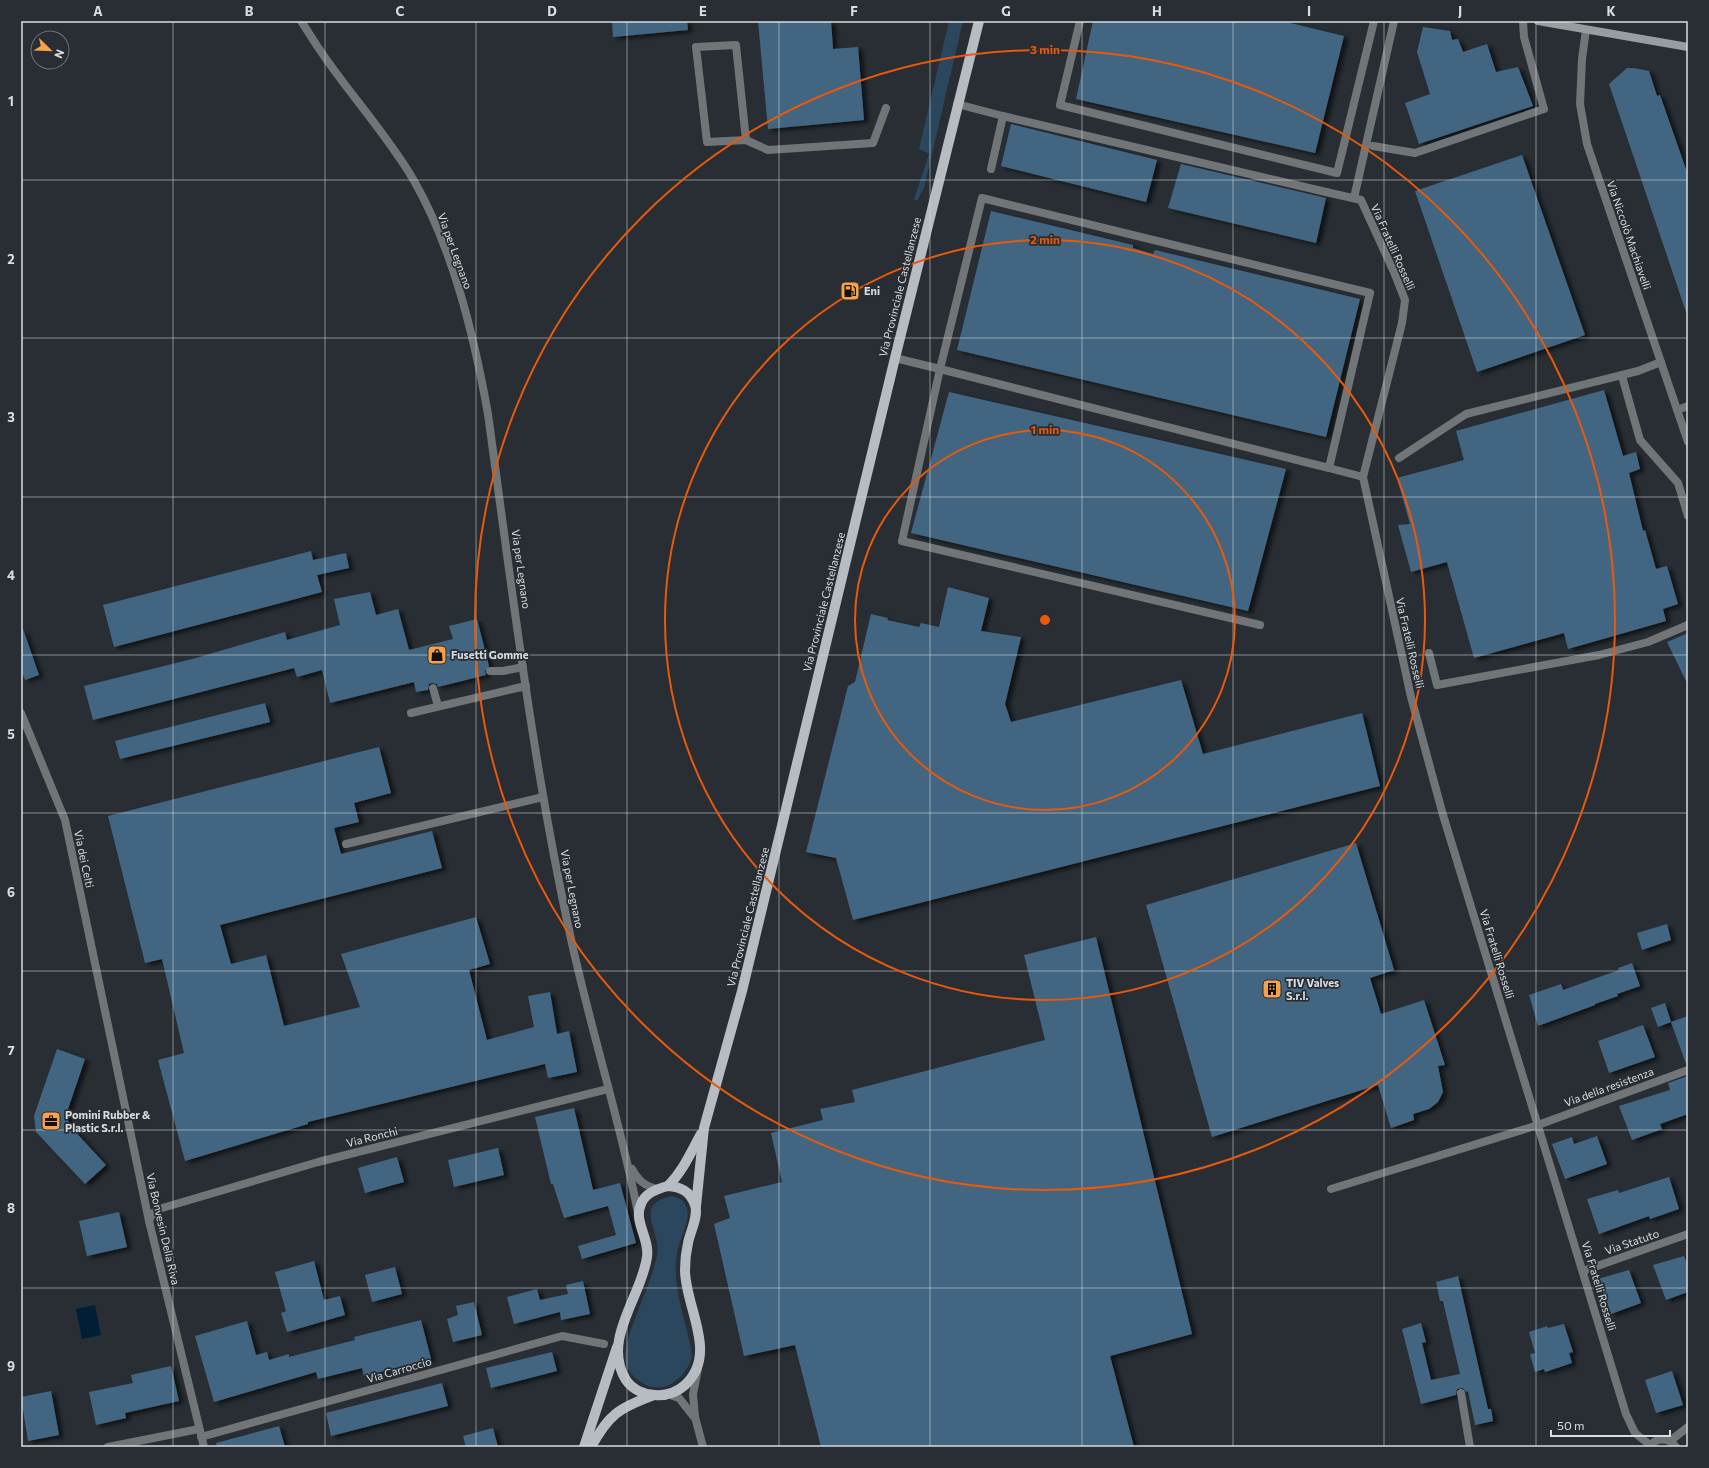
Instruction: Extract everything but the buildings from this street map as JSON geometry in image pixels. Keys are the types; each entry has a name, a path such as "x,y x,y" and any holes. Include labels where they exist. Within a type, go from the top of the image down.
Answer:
{"main road":[{"name":"Via Provinciale Castellanzese","path":"698,1368 701,1343 691,1309 685,1272 686,1257 696,1206 704,1128 742,991 957,104 979,21"},
{"path":"1538,21 1688,47"},
{"name":"Via Provinciale Castellanzese","path":"639,1216 641,1204 647,1196 676,1177 687,1161 704,1128"},
{"path":"662,1187 680,1187 689,1193 696,1206"},
{"path":"584,1447 627,1312 644,1276 648,1255 647,1241 639,1216"},
{"path":"618,1344 621,1372 628,1383 636,1390 654,1395"},
{"path":"591,1447 601,1429 620,1409 654,1395 667,1394 678,1390 690,1380 698,1368"}],"street":[{"name":"Via per Legnano","path":"301,21 324,57 398,156 425,201 448,258 471,333 484,388 543,797 571,939 608,1090 627,1159 639,1216"},
{"path":"1080,21 1060,105 1337,173 1374,21"},
{"path":"957,104 1354,198 1394,21"},
{"path":"1373,146 1415,153 1544,109 1524,37 1523,21"},
{"name":"Via Niccolò Machiavelli","path":"1586,30 1582,59 1580,104 1587,144 1688,442"},
{"path":"746,140 736,45 696,47 707,142 746,140 768,150 873,143 886,108"},
{"path":"991,169 1003,116"},
{"path":"1260,625 902,541 940,369 982,198 1370,292 1329,468"},
{"name":"Via Fratelli Rosselli","path":"1354,198 1361,200 1394,272 1405,300 1402,323 1363,477 1411,697 1443,815 1626,1414 1635,1433 1650,1446"},
{"path":"895,358 1363,477"},
{"path":"1399,458 1466,414 1622,376 1661,362"},
{"path":"1622,376 1640,440 1678,484 1688,516"},
{"path":"1677,410 1688,406"},
{"path":"1429,654 1438,685 1599,655 1648,642 1688,625"},
{"path":"490,671 503,671 524,667"},
{"path":"411,713 526,686"},
{"path":"433,688 438,706"},
{"name":"Via dei Celti","path":"21,713 65,820 106,1016"},
{"path":"346,844 543,797"},
{"name":"Via Bonvesin Della Riva","path":"106,1016 149,1221 204,1447"},
{"name":"Via della resistenza","path":"1538,1125 1688,1070"},
{"name":"Via Ronchi","path":"149,1221 152,1214 158,1209 318,1162 608,1090"},
{"path":"1331,1189 1538,1125"},
{"name":"Via per Legnano","path":"627,1159 641,1182 650,1187 662,1187"},
{"name":"Via Statuto","path":"1583,1271 1688,1234"},
{"name":"Via Carroccio","path":"108,1447 200,1433 562,1336 604,1344"},
{"path":"698,1368 693,1394 695,1418 703,1447"},
{"path":"1461,1393 1470,1447"},
{"path":"667,1394 679,1398 695,1418"},
{"path":"1650,1446 1662,1439 1673,1444 1688,1427"}],"shaded area":[{"path":"949,21 963,21 924,188 917,201 914,199 929,154 919,149"},
{"path":"672,1196 681,1200 686,1206 688,1213 677,1254 676,1280 692,1357 689,1366 677,1380 662,1387 654,1387 645,1385 632,1375 626,1365 625,1356 631,1331 657,1257 657,1243 651,1220 652,1208 655,1203"},
{"path":"95,1305 101,1335 82,1339 76,1309"}],"place":[{"name":"Eni","path":"850,291"},
{"name":"Fusetti Gomme","path":"437,655"},
{"name":"TIV Valves S.r.l.","path":"1272,989"},
{"name":"Pomini Rubber & Plastic S.r.l.","path":"51,1121"}]}
